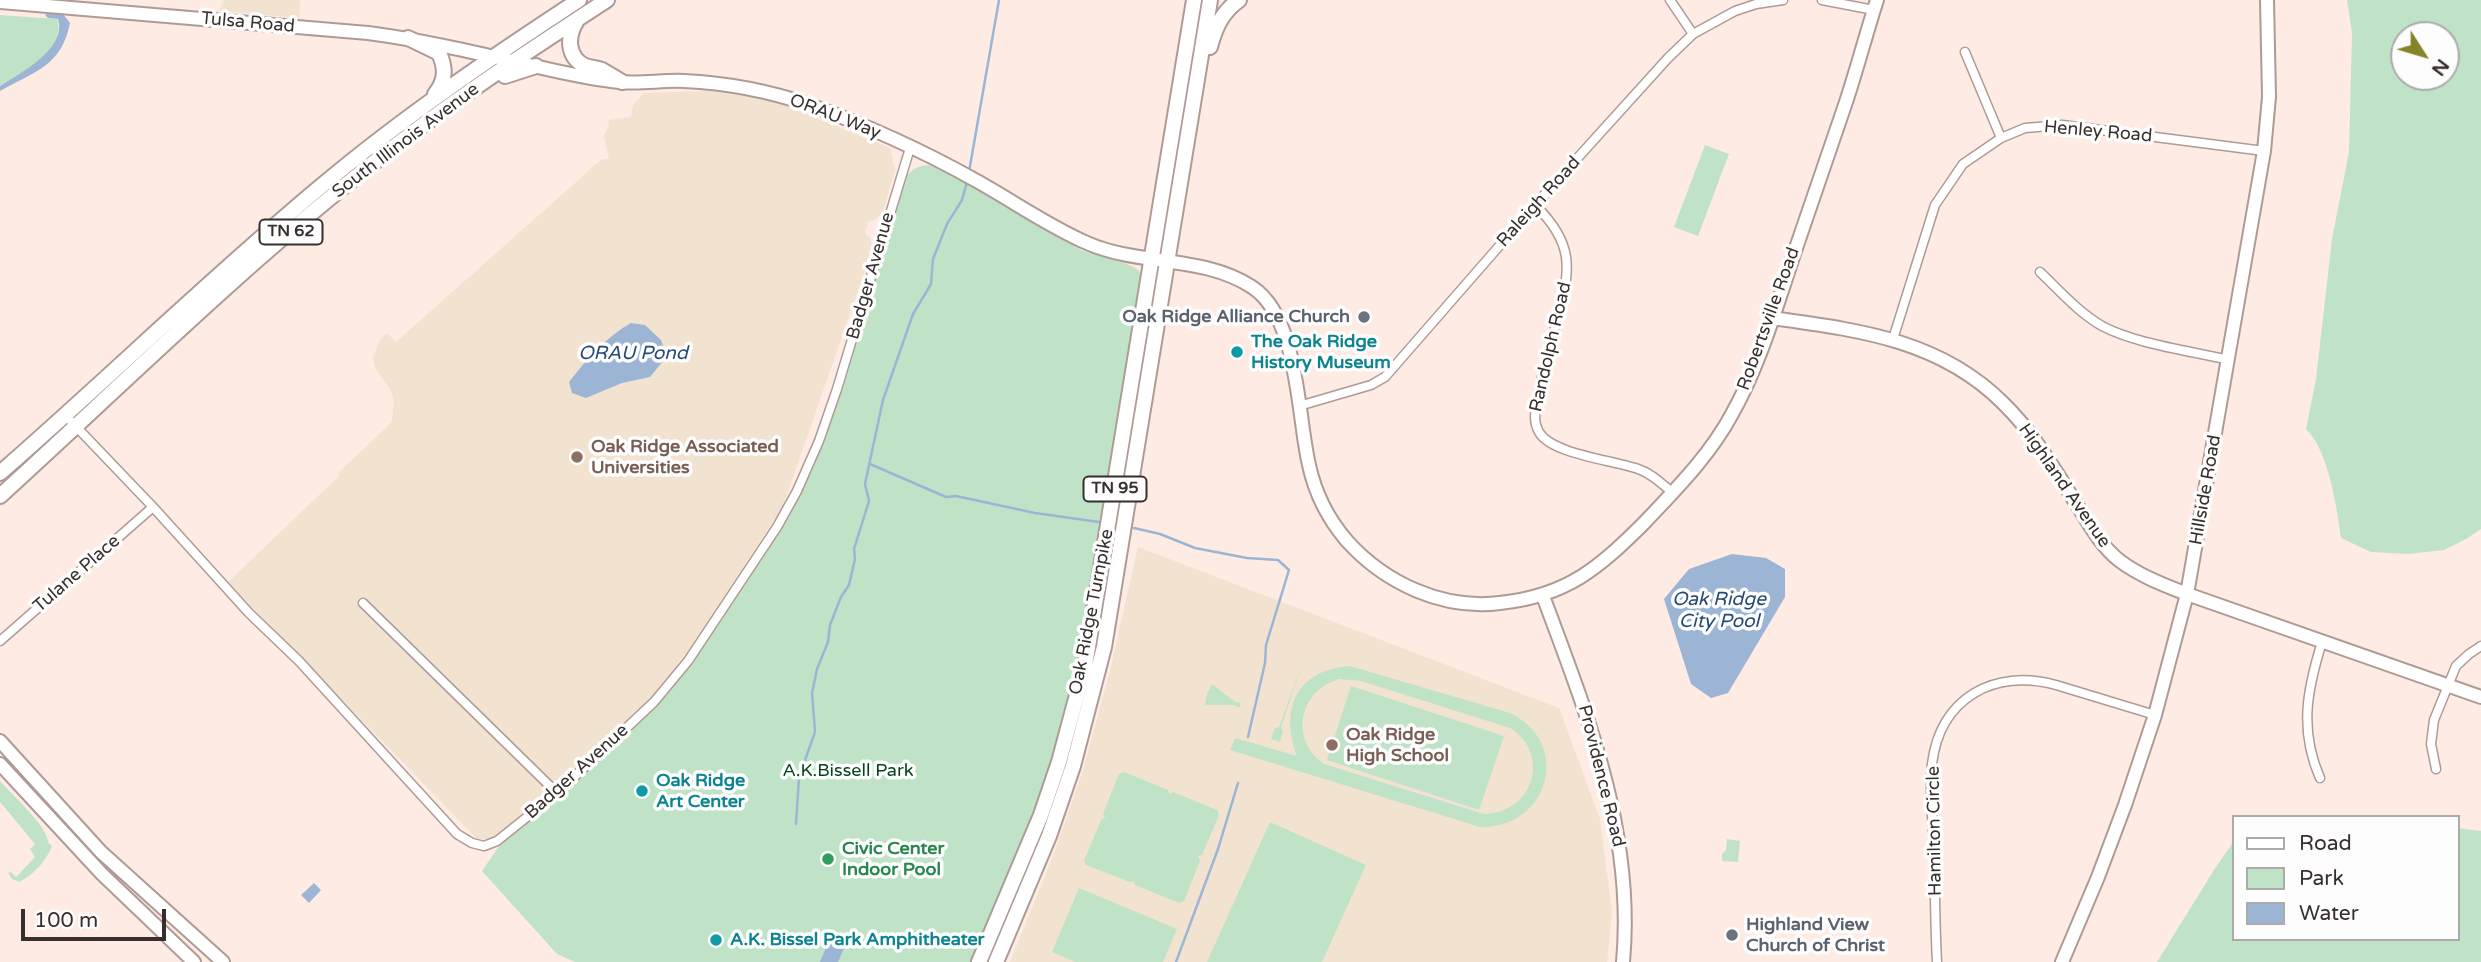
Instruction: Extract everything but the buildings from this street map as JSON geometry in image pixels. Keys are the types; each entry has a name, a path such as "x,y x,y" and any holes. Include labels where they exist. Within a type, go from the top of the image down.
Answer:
{"highway":[{"name":"South Illinois Avenue","path":"0,496 71,421 271,229 326,182 424,106 579,0"},
{"name":"South Illinois Avenue","path":"0,473 71,421 372,164 492,75 607,0"},
{"name":"Oak Ridge Turnpike","path":"979,962 1041,814 1059,762 1085,665 1194,0"},
{"name":"Oak Ridge Turnpike","path":"996,962 1049,836 1094,692 1114,593 1210,0"},
{"path":"1186,147 1202,94 1215,29 1222,16 1239,0"},
{"path":"578,19 570,37 571,50 576,60 622,82"},
{"path":"408,38 439,53 443,62 443,83 424,106"},
{"path":"372,164 429,130 506,76 536,66"}],"street":[{"path":"1670,0 1693,34"},
{"name":"Raleigh Road","path":"1299,406 1371,385 1385,377 1535,205 1693,34 1735,11 1756,4 1783,0"},
{"path":"1822,0 1875,5"},
{"name":"Hillside Road","path":"2062,962 2106,858 2155,715 2187,594 2230,360 2264,151 2269,97 2267,0"},
{"name":"Tulsa Road","path":"0,2 408,38 494,57"},
{"name":"Robertsville Road","path":"1152,259 1227,274 1268,299 1286,335 1309,466 1316,490 1327,513 1345,538 1377,568 1408,587 1447,600 1489,604 1543,596 1591,572 1629,538 1704,457 1730,418 1755,369 1844,107 1875,5"},
{"path":"1965,52 2001,138"},
{"name":"ORAU Way","path":"494,57 622,82 682,81 728,84 766,92 827,112 910,148 964,174 1066,234 1091,245 1152,259"},
{"name":"Henley Road","path":"1893,339 1934,205 1963,163 2001,138 2025,128 2062,125 2264,151"},
{"name":"Badger Avenue","path":"71,421 249,613 299,661 457,834 472,843 484,846 497,841 556,793 654,702 688,661 777,527 797,491 819,441 910,148"},
{"name":"Randolph Road","path":"1535,205 1551,220 1559,235 1565,249 1568,272 1540,383 1534,418 1539,433 1550,444 1639,469 1673,493"},
{"path":"2040,272 2077,308 2102,326 2132,337 2230,360"},
{"name":"Highland Avenue","path":"1772,318 1844,328 1893,339 1953,364 1992,393 2018,418 2102,543 2120,561 2143,576 2187,594 2481,697"},
{"name":"Tulane Place","path":"0,641 153,507"},
{"name":"Providence Road","path":"1543,596 1581,696 1620,841 1625,882 1623,962"},
{"path":"363,603 556,793"},
{"path":"2320,778 2308,739 2306,715 2310,678 2322,642"},
{"path":"2436,769 2431,744 2434,720 2456,666 2481,646"},
{"name":"Hamilton Circle","path":"1937,962 1932,767 1941,732 1953,712 1985,687 2018,679 2056,685 2155,715"},
{"path":"0,741 100,852 223,962"},
{"path":"0,764 102,874 194,962"}],"shaded area":[{"path":"224,0 300,0 299,18 219,11"},
{"name":"Oak Ridge Associated Universities","path":"707,91 771,99 890,148 895,170 883,212 875,220 868,221 865,233 870,237 873,248 783,506 688,651 649,701 565,779 506,830 492,838 477,839 228,582 338,477 339,472 392,420 394,400 390,389 375,368 373,357 380,340 387,333 396,342 602,159 609,159 604,135 609,126 608,120 631,117 633,105 644,93"},
{"name":"Oak Ridge High School","path":"1138,547 1559,708 1600,819 1612,913 1607,962 1010,962 1056,848 1083,770 1110,671"}],"green space":[{"path":"2347,0 2481,0 2481,529 2444,550 2408,554 2371,552 2341,538 2326,464 2314,438 2306,429 2316,379 2332,239 2349,152 2352,33"},
{"path":"0,15 57,19 58,30 49,50 0,86"},
{"path":"1705,145 1729,154 1698,236 1674,227"},
{"name":"A.K.Bissell Park","path":"929,165 963,181 1081,250 1135,268 1144,282 1080,668 1055,759 1023,848 974,962 575,962 557,954 482,871 500,845 573,784 658,704 686,670 793,506 817,456 842,390 903,180 914,169"},
{"path":"1303,662 1281,727 1283,731 1280,742 1271,739 1275,728 1279,727"},
{"path":"1350,666 1510,713 1530,727 1542,744 1546,763 1544,782 1536,800 1523,814 1504,824 1480,827 1230,750 1235,738 1297,756 1290,723 1296,695 1316,675","holes":["1339,679 1361,681 1510,728 1523,739 1531,753 1531,781 1525,793 1515,804 1501,811 1484,814 1324,764 1313,754 1306,742 1303,717 1307,705 1325,685"]},
{"path":"1212,684 1235,702 1241,703 1239,708 1234,705 1205,705"},
{"path":"1351,686 1504,736 1479,810 1327,760"},
{"path":"1124,772 1168,790 1169,794 1173,792 1217,810 1219,815 1202,855 1198,856 1200,861 1184,901 1179,903 1135,885 1134,881 1130,882 1086,865 1084,861 1101,820 1105,818 1103,814 1119,774"},
{"path":"0,781 36,819 52,845 39,866 30,876 19,882 12,879 8,873 11,872 16,877 35,857 30,849 35,844 0,802"},
{"path":"1270,822 1366,865 1322,962 1207,962"},
{"path":"2460,828 2481,831 2481,962 2157,962 2232,844 2232,941 2460,941"},
{"path":"1727,839 1740,841 1738,862 1722,861"},
{"path":"1079,888 1177,929 1163,962 1076,962 1052,952"}],"water":[{"path":"49,0 65,0 63,14 70,23 66,38 53,59 45,66 0,91 0,86 40,58 56,40 58,19 45,15 48,13"},
{"name":"ORAU Pond","path":"631,323 645,325 661,340 665,351 663,361 650,377 622,383 586,398 572,393 569,382 583,365 605,342"},
{"name":"Oak Ridge City Pool","path":"1732,554 1766,558 1785,569 1785,597 1728,693 1711,698 1691,684 1664,599 1689,569"},
{"path":"314,883 321,890 309,903 301,895"},
{"path":"829,940 845,946 838,962 820,962"}],"waterway":[{"path":"969,172 999,0"},
{"path":"796,824 799,777 815,732 812,693 817,669 828,642 830,625 849,585 855,559 854,549 869,501 865,484 883,400 913,314 931,284 933,259 947,224 962,200 967,182"},
{"path":"870,464 946,497 956,496 1035,513 1099,522"},
{"path":"1134,528 1160,534 1195,548 1247,558 1278,560 1289,570 1266,645 1265,663 1248,737"},
{"path":"1176,962 1218,849 1238,783"}],"place":[{"name":"Oak Ridge Alliance Church","path":"1364,317"},
{"name":"The Oak Ridge History Museum","path":"1237,352"},
{"name":"Oak Ridge Associated Universities","path":"577,457"},
{"name":"Oak Ridge High School","path":"1332,745"},
{"name":"Oak Ridge Art Center","path":"642,791"},
{"name":"Civic Center Indoor Pool","path":"828,859"},
{"name":"Highland View Church of Christ","path":"1732,935"},
{"name":"A.K. Bissel Park Amphitheater","path":"716,940"}]}
